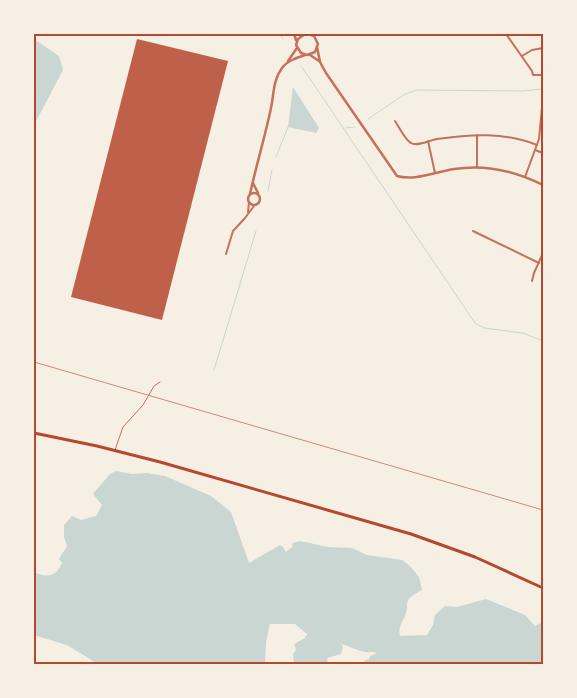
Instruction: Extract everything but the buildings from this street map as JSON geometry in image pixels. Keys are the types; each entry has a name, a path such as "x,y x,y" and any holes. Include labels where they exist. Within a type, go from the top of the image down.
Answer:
{"main road":[{"path":"34,433 115,450 225,480 435,542 490,563 543,588"}],"street":[{"path":"294,34 297,48 305,55"},
{"path":"296,42 300,36 306,34 316,38 320,62 326,73 397,176 406,179 454,168 477,167 492,168 525,177 543,185"},
{"path":"506,34 533,75 543,75"},
{"path":"248,214 248,198 271,108 275,82 283,66 305,55 310,55 318,47"},
{"path":"288,62 297,48"},
{"path":"522,56 532,50 543,48"},
{"path":"310,55 320,62"},
{"path":"525,177 542,128 542,107"},
{"path":"395,121 411,144 477,135 509,137 537,145"},
{"path":"477,135 477,167"},
{"path":"428,141 435,173"},
{"path":"535,150 543,154"},
{"path":"226,254 233,231 260,201 253,181"},
{"path":"250,194 258,193"},
{"path":"249,202 254,206"},
{"path":"473,231 538,263"},
{"path":"532,281 543,253"}],"lane":[{"path":"115,450 123,428 154,386 160,382"}],"shaded area":[{"path":"34,39 59,56 63,70 34,125"},
{"path":"293,87 319,128 316,133 288,127"},
{"path":"116,471 165,476 211,496 231,512 249,563 280,545 286,552 292,547 293,543 300,541 328,547 352,548 367,555 402,560 419,577 422,590 408,600 406,613 400,628 400,636 427,635 433,625 435,615 445,606 457,607 486,599 525,615 535,626 543,622 543,664 364,664 364,661 377,653 365,652 341,644 343,647 341,654 327,658 328,664 294,664 293,654 296,650 294,644 305,638 307,634 295,624 270,624 266,642 265,664 98,664 67,645 34,635 34,572 51,575 60,568 62,563 59,559 67,546 64,537 64,525 72,516 81,520 96,516 102,505 93,494 110,474"}],"waterway":[{"path":"280,34 283,39"},
{"path":"302,67 475,323 484,328 523,333 543,341"},
{"path":"368,119 405,94 417,90 522,91 543,89"},
{"path":"276,157 288,127"},
{"path":"346,128 355,127"},
{"path":"268,191 272,170"},
{"path":"214,370 256,231"}],"railway":[{"path":"34,362 543,510"}]}
